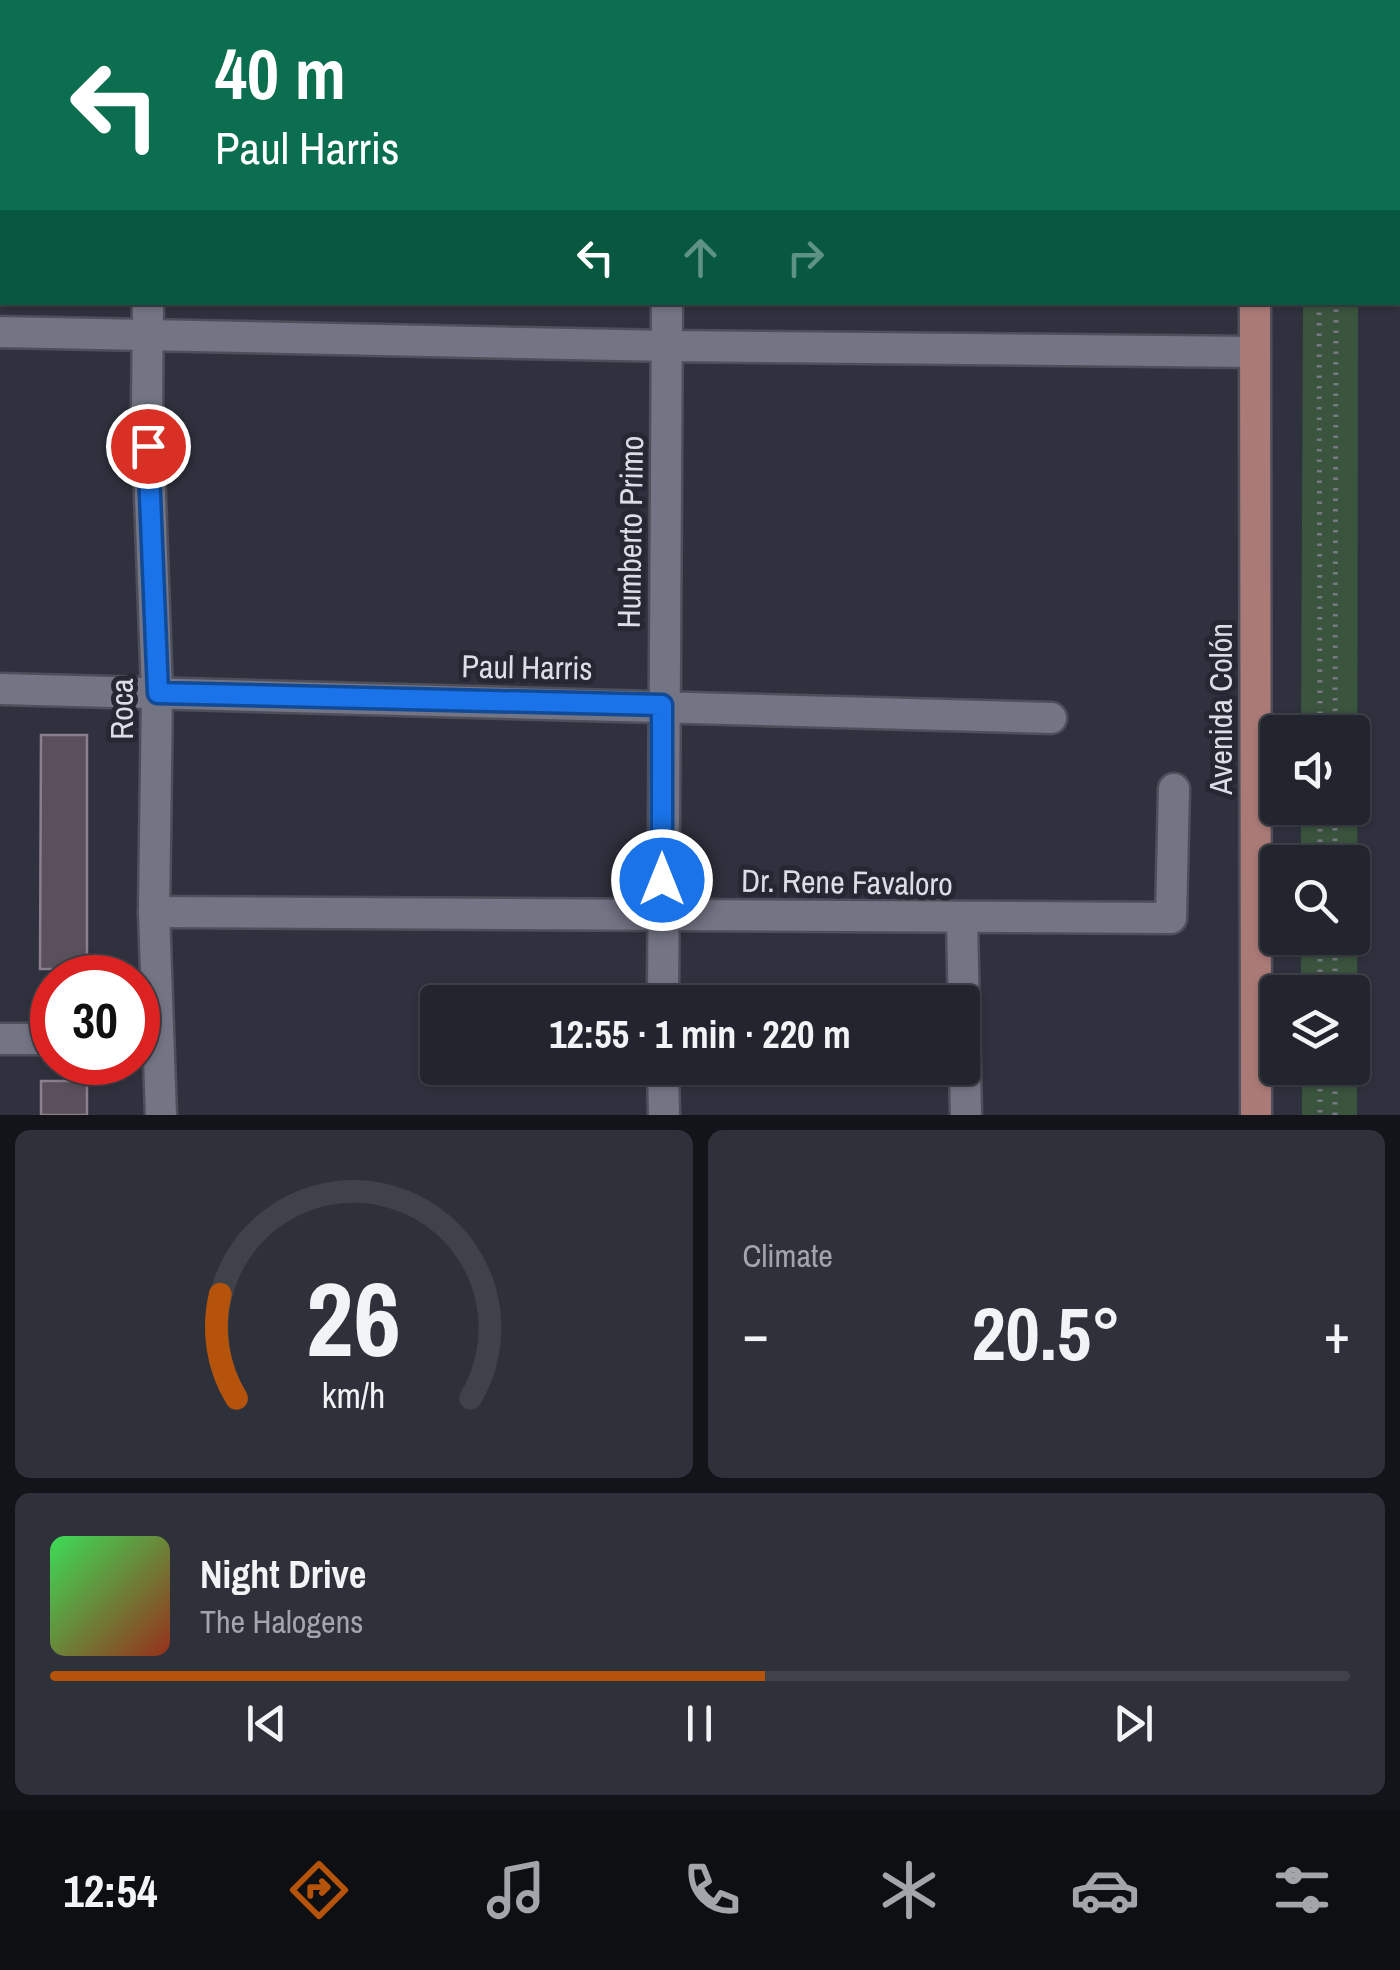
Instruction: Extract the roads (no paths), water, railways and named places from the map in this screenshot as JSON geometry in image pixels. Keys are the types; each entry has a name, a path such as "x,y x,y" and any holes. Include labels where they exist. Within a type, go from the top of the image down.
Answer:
{"main road":[{"name":"Avenida Colón","path":"1255,305 1256,1115"}],"street":[{"name":"Roca","path":"148,305 158,693 152,955"},
{"name":"Humberto Primo","path":"662,985 667,305"},
{"path":"0,332 669,346 1255,352"},
{"name":"Paul Harris","path":"0,689 1052,718"},
{"name":"Dr. Rene Favaloro","path":"154,912 1171,918 1174,790"},
{"path":"962,918 966,1115"},
{"path":"0,1039 30,1039"},
{"name":"Roca","path":"156,1085 161,1115"},
{"path":"663,1085 664,1115"}]}
